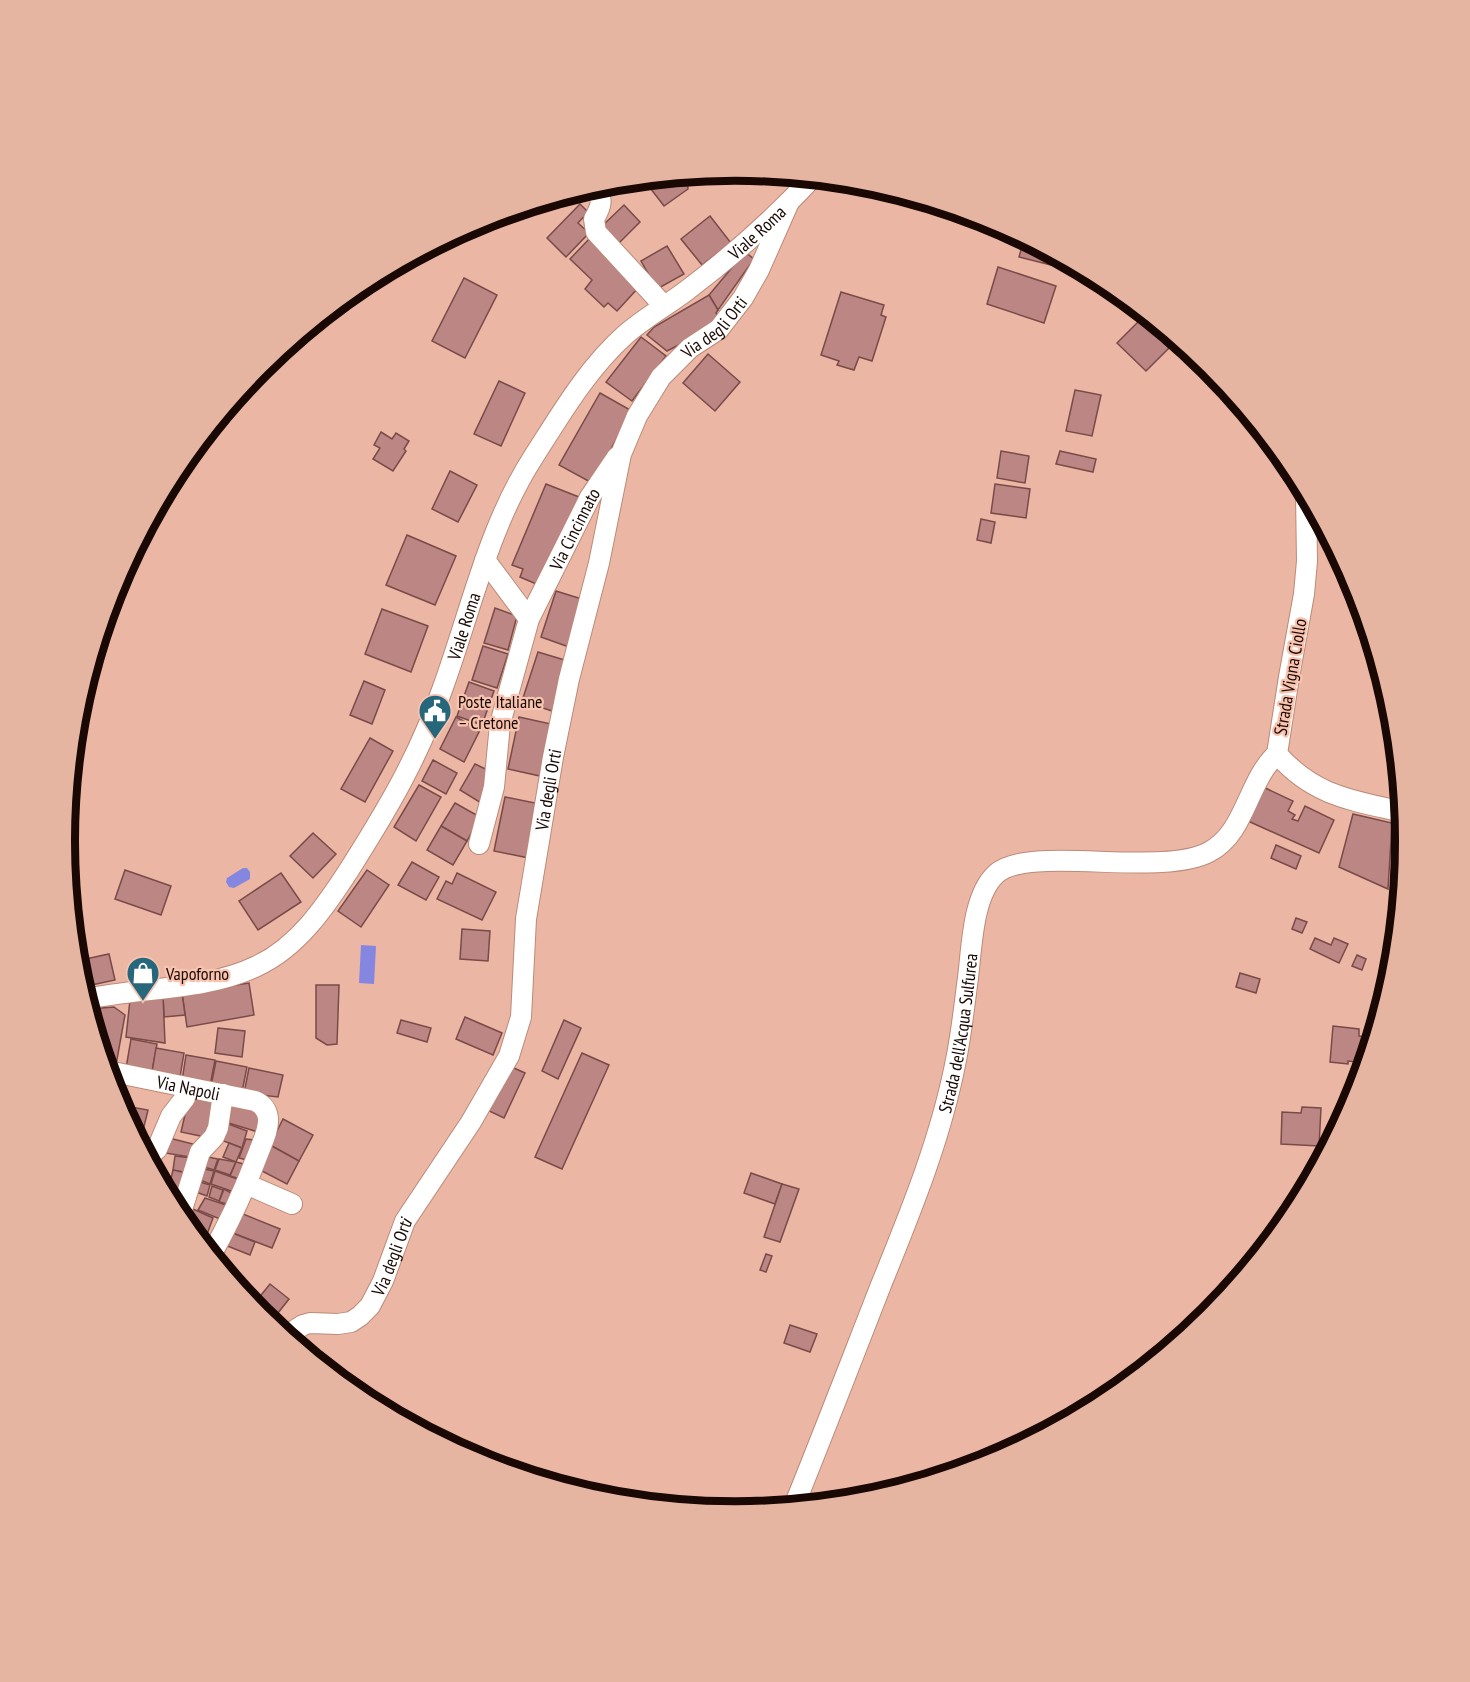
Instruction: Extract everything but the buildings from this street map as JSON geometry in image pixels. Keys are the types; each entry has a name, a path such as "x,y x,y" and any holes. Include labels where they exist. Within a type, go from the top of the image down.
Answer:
{"street":[{"name":"Viale Roma","path":"94,997 196,983 239,973 258,966 277,954 307,927 328,902 351,867 396,795 416,757 445,681 485,560 522,477 578,388 624,336 745,243 805,185"},
{"path":"600,195 602,199 601,208 594,219 596,232 664,306"},
{"name":"Via degli Orti","path":"294,1331 310,1323 351,1322 370,1306 383,1281 405,1221 504,1068 514,1044 522,1010 528,899 554,749 571,670 599,563 619,462 638,416 662,377 690,348 724,323 743,298 759,270 789,202"},
{"name":"Via Cincinnato","path":"479,844 494,787 500,724 529,619 590,497 625,445"},
{"name":"Strada Vigna Ciollo","path":"1306,509 1304,594 1288,677 1277,754 1300,776 1329,793 1394,810"},
{"path":"485,560 529,619"},
{"name":"Strada dell'Acqua Sulfurea","path":"797,1498 919,1191 938,1136 959,1046 975,922 983,893 990,881 1002,869 1033,862 1170,862 1204,855 1217,847 1231,832 1261,774 1277,754"},
{"name":"Via Napoli","path":"117,1073 259,1103 267,1112 266,1132 246,1184"},
{"path":"184,1204 200,1152 214,1137 218,1128 223,1094"},
{"path":"153,1152 157,1149 171,1116 185,1098"},
{"path":"214,1247 246,1184 292,1204"}],"shaded area":[{"path":"247,868 250,872 250,879 234,888 229,887 226,882 227,878"},
{"path":"361,945 376,946 374,984 359,983"}],"place":[{"name":"Poste Italiane – Cretone","path":"435,740"},
{"name":"Vapoforno","path":"143,1002"}]}
